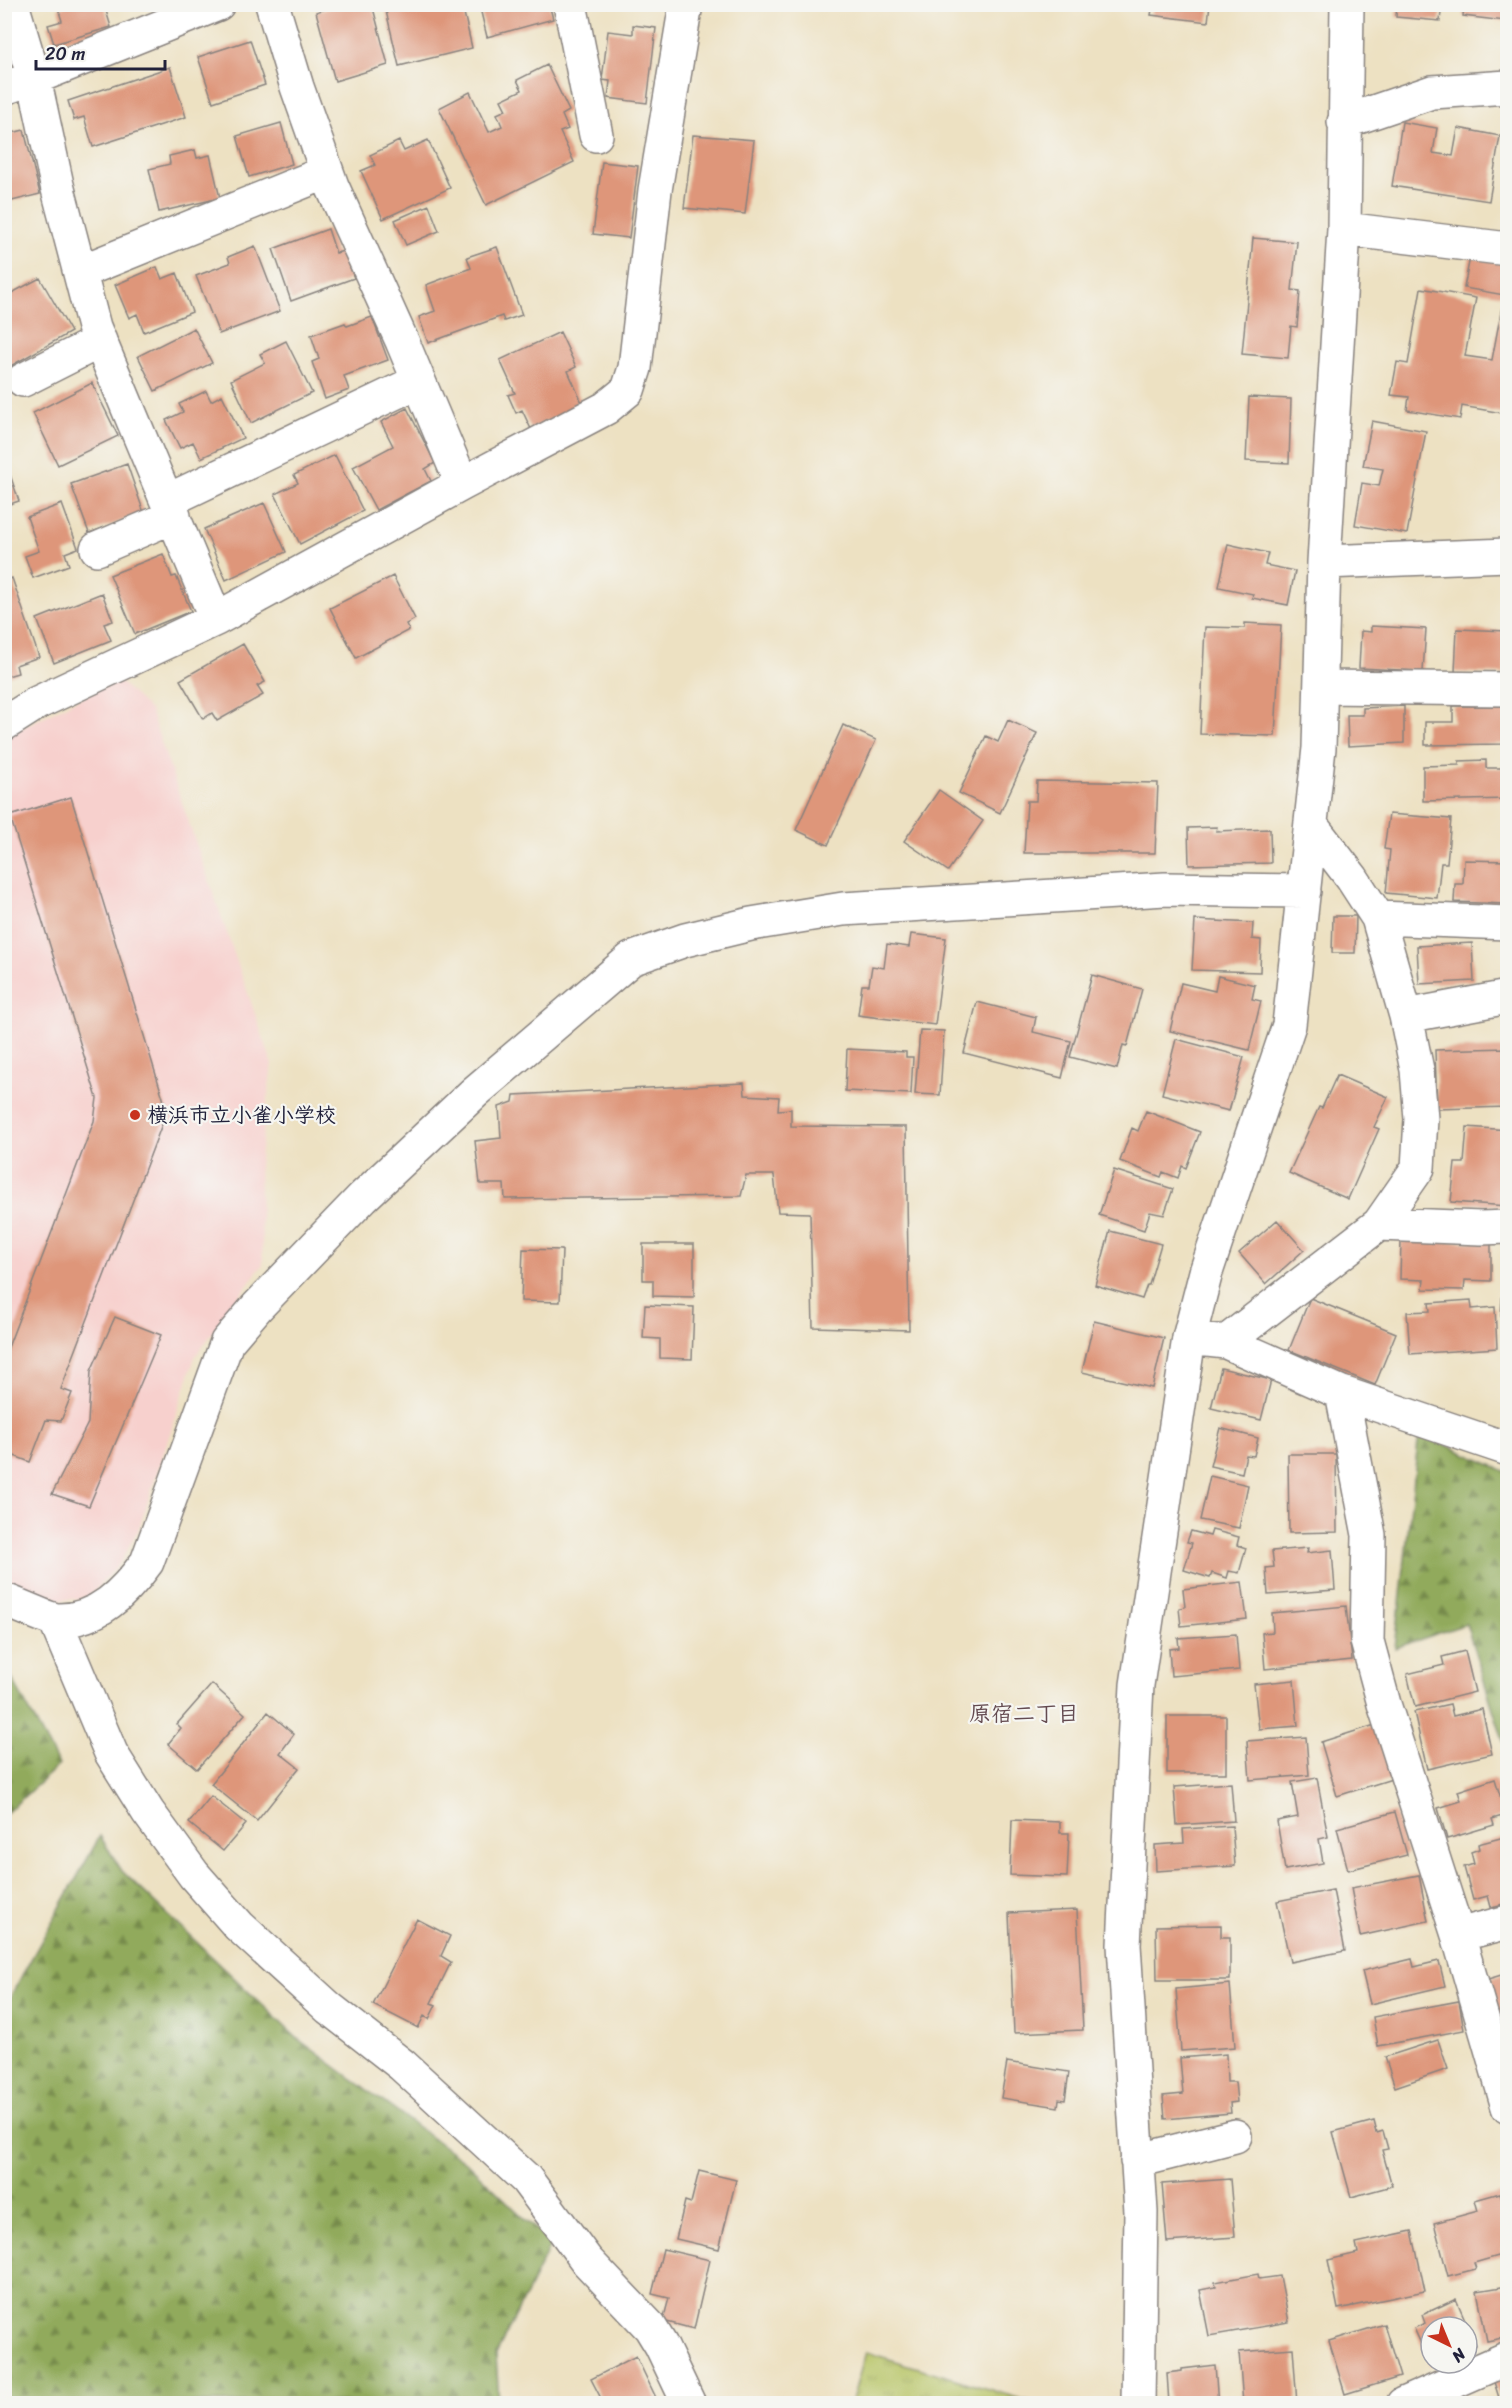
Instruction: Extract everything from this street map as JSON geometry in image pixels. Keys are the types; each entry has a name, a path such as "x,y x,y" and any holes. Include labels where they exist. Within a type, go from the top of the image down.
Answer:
{"street":[{"path":"12,4 19,83 57,185 94,327 216,619"},
{"path":"19,83 218,4"},
{"path":"272,4 297,87 327,172 462,484"},
{"path":"570,4 596,135"},
{"path":"4,724 37,704 216,619 606,408 628,390 635,368 655,190 686,4"},
{"path":"1138,2403 1140,2212 1124,1945 1137,1685 1189,1338 1206,1272 1289,1025 1319,748 1324,562 1344,229 1347,4"},
{"path":"1344,122 1432,92 1508,87"},
{"path":"80,272 327,172"},
{"path":"1344,229 1508,249"},
{"path":"23,380 100,341"},
{"path":"97,549 170,508 419,381"},
{"path":"1324,562 1508,555"},
{"path":"1321,687 1508,688"},
{"path":"1226,1342 1379,1224 1418,1168 1421,1119 1417,1070 1406,1016 1378,918 1352,878 1311,825"},
{"path":"4,1600 55,1620 83,1617 111,1602 130,1586 147,1562 227,1342 257,1307 363,1197 475,1092 631,959 685,940 751,924 843,909 1165,889 1304,891"},
{"path":"1378,918 1508,923"},
{"path":"1406,1016 1508,997"},
{"path":"1379,1224 1508,1227"},
{"path":"1189,1338 1226,1342 1342,1393 1508,1449"},
{"path":"1342,1393 1369,1535 1366,1641 1458,1935 1508,2107"},
{"path":"55,1620 111,1753 148,1812 194,1875 239,1926 329,2008 402,2065 526,2179 586,2261 650,2327 689,2403"},
{"path":"1458,1935 1508,1922"},
{"path":"1137,2161 1235,2136"},
{"path":"1403,2403 1508,2358"}],"shaded area":[{"name":"横浜市立小雀小学校","path":"117,679 150,710 272,1063 259,1166 263,1264 195,1357 139,1528 120,1563 88,1598 58,1600 5,1581 4,737"}],"green space":[{"path":"1419,1433 1507,1472 1507,1753 1466,1624 1395,1648"},
{"path":"4,1664 59,1765 5,1814 4,1814"},
{"path":"100,1836 122,1871 298,2039 469,2165 551,2244 496,2355 499,2403 5,2403 5,2006"},
{"path":"866,2352 1034,2403 851,2403"}],"building":[{"path":"73,4 104,4 111,27 54,44 48,25 62,21 58,8"},
{"path":"341,4 372,4 388,65 335,81 316,12"},
{"path":"391,4 462,4 472,48 399,66 386,11 392,10"},
{"path":"479,4 549,4 553,19 487,37"},
{"path":"1153,4 1210,4 1208,22 1151,15"},
{"path":"1397,4 1442,4 1440,21 1396,17"},
{"path":"1464,5 1506,5 1505,21 1463,16"},
{"path":"633,25 656,28 647,103 608,98 610,81 602,80 608,31 633,34"},
{"path":"250,40 265,85 213,102 198,57"},
{"path":"547,65 569,111 562,115 568,129 560,132 574,162 486,205 439,108 470,92 489,132 502,126 497,114 506,110 501,100 522,90 517,80"},
{"path":"170,67 186,117 93,147 84,117 74,120 68,101"},
{"path":"1402,122 1437,128 1433,153 1453,156 1458,128 1500,136 1489,201 1392,186"},
{"path":"281,123 292,164 249,177 237,136"},
{"path":"24,130 40,194 4,203 4,135"},
{"path":"693,135 754,140 745,214 684,208"},
{"path":"428,140 450,188 383,219 361,171 375,165 370,155 399,141 404,151"},
{"path":"195,150 197,158 210,155 220,198 159,212 149,169 170,164 169,156"},
{"path":"602,162 638,166 629,238 593,234"},
{"path":"429,205 439,231 406,245 395,220"},
{"path":"328,229 336,253 344,251 354,278 291,301 273,249"},
{"path":"1253,238 1297,242 1292,290 1300,291 1297,327 1291,326 1288,358 1242,354"},
{"path":"255,246 280,311 219,334 196,276 230,263 228,257"},
{"path":"497,247 522,315 504,321 502,316 428,343 419,317 435,311 426,285 471,268 467,257"},
{"path":"1470,257 1508,264 1504,295 1464,288"},
{"path":"157,267 162,279 177,273 192,312 144,332 137,314 129,318 115,285"},
{"path":"40,278 71,332 7,368 4,363 4,297"},
{"path":"1421,288 1476,298 1465,356 1492,360 1503,301 1508,302 1508,414 1462,406 1460,419 1407,410 1409,397 1391,395 1397,362 1408,364"},
{"path":"372,317 388,360 344,376 349,390 325,399 312,362 319,359 311,335 345,323 347,326"},
{"path":"194,328 212,363 155,391 138,356"},
{"path":"560,332 576,367 568,371 583,405 531,429 522,410 516,413 508,395 515,393 500,360"},
{"path":"286,341 312,393 251,423 231,380 265,363 260,354"},
{"path":"92,383 118,436 58,465 33,413"},
{"path":"206,391 211,401 222,395 243,438 201,458 193,442 180,448 166,420 183,412 179,404"},
{"path":"1249,397 1291,399 1289,463 1246,461"},
{"path":"407,408 435,463 425,469 431,481 376,510 353,467 393,446 381,422"},
{"path":"1372,421 1426,431 1407,534 1355,525 1362,483 1379,486 1383,469 1363,466"},
{"path":"335,455 363,511 300,544 275,494 298,483 294,475"},
{"path":"4,457 19,501 4,506"},
{"path":"127,464 144,513 89,533 71,484"},
{"path":"264,503 286,552 226,580 204,529"},
{"path":"62,504 78,548 65,553 69,565 33,578 25,556 39,551 27,517"},
{"path":"1228,544 1268,553 1265,565 1295,571 1288,605 1252,598 1253,594 1219,587"},
{"path":"163,554 172,577 176,576 191,611 135,634 110,575"},
{"path":"393,576 415,619 406,624 409,630 356,658 330,608"},
{"path":"12,578 39,657 16,665 18,673 4,677 4,581"},
{"path":"102,593 113,621 104,624 111,640 54,663 37,619"},
{"path":"1245,623 1281,625 1275,736 1200,734 1205,627 1245,628"},
{"path":"1371,626 1426,629 1423,671 1359,668 1361,631 1371,632"},
{"path":"1457,629 1508,631 1508,661 1505,661 1504,674 1455,672"},
{"path":"243,644 265,682 257,686 263,695 217,721 212,713 203,719 180,680"},
{"path":"1404,706 1404,743 1348,746 1347,715 1363,715 1363,708"},
{"path":"1453,706 1506,706 1505,744 1425,745 1425,722 1453,722"},
{"path":"1008,720 1037,733 1000,813 959,793 986,736 998,742"},
{"path":"843,725 876,740 828,845 796,830"},
{"path":"1486,760 1486,768 1508,768 1508,799 1423,801 1423,766 1459,765 1459,761"},
{"path":"1037,781 1158,783 1155,853 1024,853 1027,801 1036,801"},
{"path":"939,790 983,821 948,871 904,841"},
{"path":"71,797 167,1111 61,1389 72,1393 61,1421 46,1420 30,1462 4,1452 4,1358 94,1121 97,1098 10,816"},
{"path":"1389,814 1451,819 1447,863 1441,863 1437,898 1386,893 1390,850 1384,849"},
{"path":"1217,827 1216,831 1270,829 1271,863 1189,865 1188,828"},
{"path":"1464,860 1508,861 1507,904 1454,902 1455,884 1463,884"},
{"path":"1333,916 1356,916 1355,953 1332,953"},
{"path":"1195,920 1253,923 1252,939 1261,940 1260,972 1192,970"},
{"path":"911,934 946,938 935,1025 858,1015 862,985 869,985 872,966 884,968 887,944 909,947"},
{"path":"1472,943 1474,981 1419,984 1417,946"},
{"path":"1092,975 1142,989 1127,1046 1123,1045 1117,1069 1070,1057"},
{"path":"1218,976 1255,985 1252,999 1261,1001 1249,1050 1170,1031 1181,983 1215,991"},
{"path":"977,1002 1036,1017 1033,1032 1071,1041 1062,1078 964,1053"},
{"path":"920,1030 944,1031 940,1095 915,1094"},
{"path":"1176,1039 1244,1057 1229,1111 1162,1094"},
{"path":"1508,1048 1508,1107 1437,1109 1435,1050"},
{"path":"847,1049 906,1052 906,1057 913,1057 911,1094 845,1091"},
{"path":"1337,1075 1388,1097 1374,1127 1379,1129 1348,1199 1289,1173 1319,1107 1322,1108"},
{"path":"744,1083 745,1095 779,1097 778,1110 791,1109 791,1126 906,1127 909,1330 813,1327 810,1213 778,1212 774,1175 746,1175 741,1196 505,1199 504,1184 480,1184 475,1141 501,1138 499,1107 513,1102 514,1095"},
{"path":"1146,1111 1200,1132 1186,1168 1182,1166 1178,1178 1163,1172 1161,1177 1120,1161 1132,1128 1138,1131"},
{"path":"1467,1127 1508,1130 1508,1206 1451,1202 1455,1163 1464,1163"},
{"path":"1114,1170 1173,1189 1164,1215 1150,1212 1144,1230 1099,1215"},
{"path":"1277,1220 1304,1250 1266,1284 1239,1253"},
{"path":"1110,1231 1161,1244 1149,1285 1142,1299 1095,1285"},
{"path":"1401,1241 1491,1242 1491,1281 1465,1280 1464,1290 1423,1289 1424,1280 1400,1279"},
{"path":"643,1244 694,1244 694,1297 653,1296 653,1280 643,1280"},
{"path":"523,1249 562,1250 560,1302 521,1301"},
{"path":"1503,1278 1508,1278 1508,1317 1501,1316"},
{"path":"1310,1298 1396,1333 1375,1385 1289,1350"},
{"path":"1471,1300 1472,1309 1495,1307 1497,1348 1410,1354 1407,1312 1430,1311 1429,1303"},
{"path":"645,1305 694,1307 692,1359 660,1358 660,1339 643,1338"},
{"path":"115,1317 161,1335 89,1506 52,1494 88,1423 91,1371"},
{"path":"1094,1321 1164,1338 1152,1388 1082,1372"},
{"path":"1221,1368 1271,1380 1261,1420 1211,1408"},
{"path":"1220,1428 1258,1438 1254,1456 1246,1455 1242,1473 1210,1466"},
{"path":"1288,1454 1336,1454 1337,1532 1289,1533"},
{"path":"1210,1476 1248,1485 1239,1528 1200,1520"},
{"path":"1212,1530 1239,1537 1237,1545 1246,1548 1239,1573 1229,1571 1227,1578 1212,1573 1210,1578 1184,1570 1192,1543 1187,1542 1191,1531 1210,1536"},
{"path":"1308,1548 1307,1553 1332,1550 1335,1590 1268,1595 1266,1568 1274,1567 1272,1551"},
{"path":"1242,1582 1247,1619 1181,1626 1179,1608 1185,1607 1183,1589"},
{"path":"1346,1606 1352,1660 1265,1669 1262,1633 1273,1632 1272,1613"},
{"path":"1236,1634 1239,1670 1171,1676 1169,1649 1179,1648 1178,1638"},
{"path":"1465,1651 1475,1692 1415,1707 1407,1674 1444,1665 1442,1657"},
{"path":"1294,1680 1298,1726 1259,1729 1254,1684"},
{"path":"212,1684 245,1714 197,1769 168,1744 181,1728 177,1724"},
{"path":"1450,1704 1453,1716 1482,1709 1492,1754 1427,1769 1414,1712"},
{"path":"268,1712 294,1734 280,1753 299,1768 257,1821 211,1784"},
{"path":"1167,1716 1226,1716 1226,1773 1167,1773"},
{"path":"1375,1725 1392,1779 1337,1796 1321,1742"},
{"path":"1306,1737 1309,1775 1250,1780 1247,1741"},
{"path":"1317,1778 1328,1837 1319,1839 1323,1863 1285,1870 1277,1821 1298,1817 1292,1782"},
{"path":"1495,1779 1506,1815 1492,1819 1494,1825 1447,1839 1438,1808 1461,1801 1458,1791"},
{"path":"1231,1783 1234,1821 1177,1825 1174,1787"},
{"path":"211,1796 246,1824 223,1851 189,1823"},
{"path":"1395,1812 1407,1855 1348,1870 1337,1828"},
{"path":"1012,1820 1060,1822 1060,1833 1069,1833 1067,1877 1010,1875"},
{"path":"1232,1826 1235,1866 1156,1871 1155,1845 1184,1843 1183,1829"},
{"path":"1508,1836 1508,1903 1491,1907 1488,1896 1473,1900 1464,1867 1474,1864 1471,1852 1479,1849 1478,1844"},
{"path":"1419,1875 1428,1921 1360,1936 1351,1888"},
{"path":"1333,1890 1345,1951 1290,1962 1277,1901"},
{"path":"1077,1910 1083,2030 1014,2033 1009,1913"},
{"path":"417,1919 450,1936 441,1956 451,1962 431,2003 436,2005 429,2019 424,2016 418,2028 373,2005"},
{"path":"1221,1925 1221,1937 1230,1937 1230,1980 1157,1980 1156,1926"},
{"path":"1412,1959 1414,1967 1439,1961 1445,1986 1370,2004 1362,1971"},
{"path":"1508,1973 1508,2045 1507,2045 1488,1979"},
{"path":"1230,1984 1235,2047 1181,2051 1176,1989"},
{"path":"1459,2001 1464,2030 1378,2046 1373,2017"},
{"path":"1438,2040 1448,2069 1395,2087 1385,2057"},
{"path":"1226,2054 1227,2082 1235,2082 1237,2102 1230,2103 1231,2113 1165,2119 1163,2096 1183,2094 1180,2058"},
{"path":"1007,2062 1069,2072 1065,2100 1059,2099 1058,2107 1001,2098"},
{"path":"1374,2121 1377,2133 1383,2131 1388,2149 1382,2150 1392,2186 1351,2197 1333,2132"},
{"path":"699,2171 736,2180 719,2249 676,2239 685,2201 691,2203"},
{"path":"1230,2179 1235,2237 1167,2242 1162,2184"},
{"path":"1500,2193 1504,2204 1508,2203 1508,2246 1501,2248 1502,2255 1474,2263 1476,2269 1448,2276 1434,2223 1478,2211 1475,2200"},
{"path":"1412,2231 1425,2291 1338,2309 1328,2260 1358,2253 1356,2243"},
{"path":"663,2249 710,2260 694,2329 663,2321 669,2298 652,2294"},
{"path":"1258,2274 1259,2279 1280,2276 1289,2322 1209,2336 1200,2290 1216,2287 1215,2282"},
{"path":"1508,2286 1508,2337 1487,2341 1477,2291"},
{"path":"1456,2299 1463,2315 1422,2315"},
{"path":"1384,2324 1400,2377 1345,2394 1329,2341"},
{"path":"1419,2326 1419,2339 1414,2328"},
{"path":"1293,2348 1297,2404 1243,2404 1239,2352"},
{"path":"636,2356 659,2404 604,2404 591,2379"},
{"path":"1215,2365 1218,2404 1169,2404 1167,2373"},
{"path":"1508,2377 1508,2404 1501,2404 1494,2382"}],"place":[{"name":"横浜市立小雀小学校","path":"135,1115"}],"district":[{"name":"原宿二丁目","path":"1024,1713"}]}
